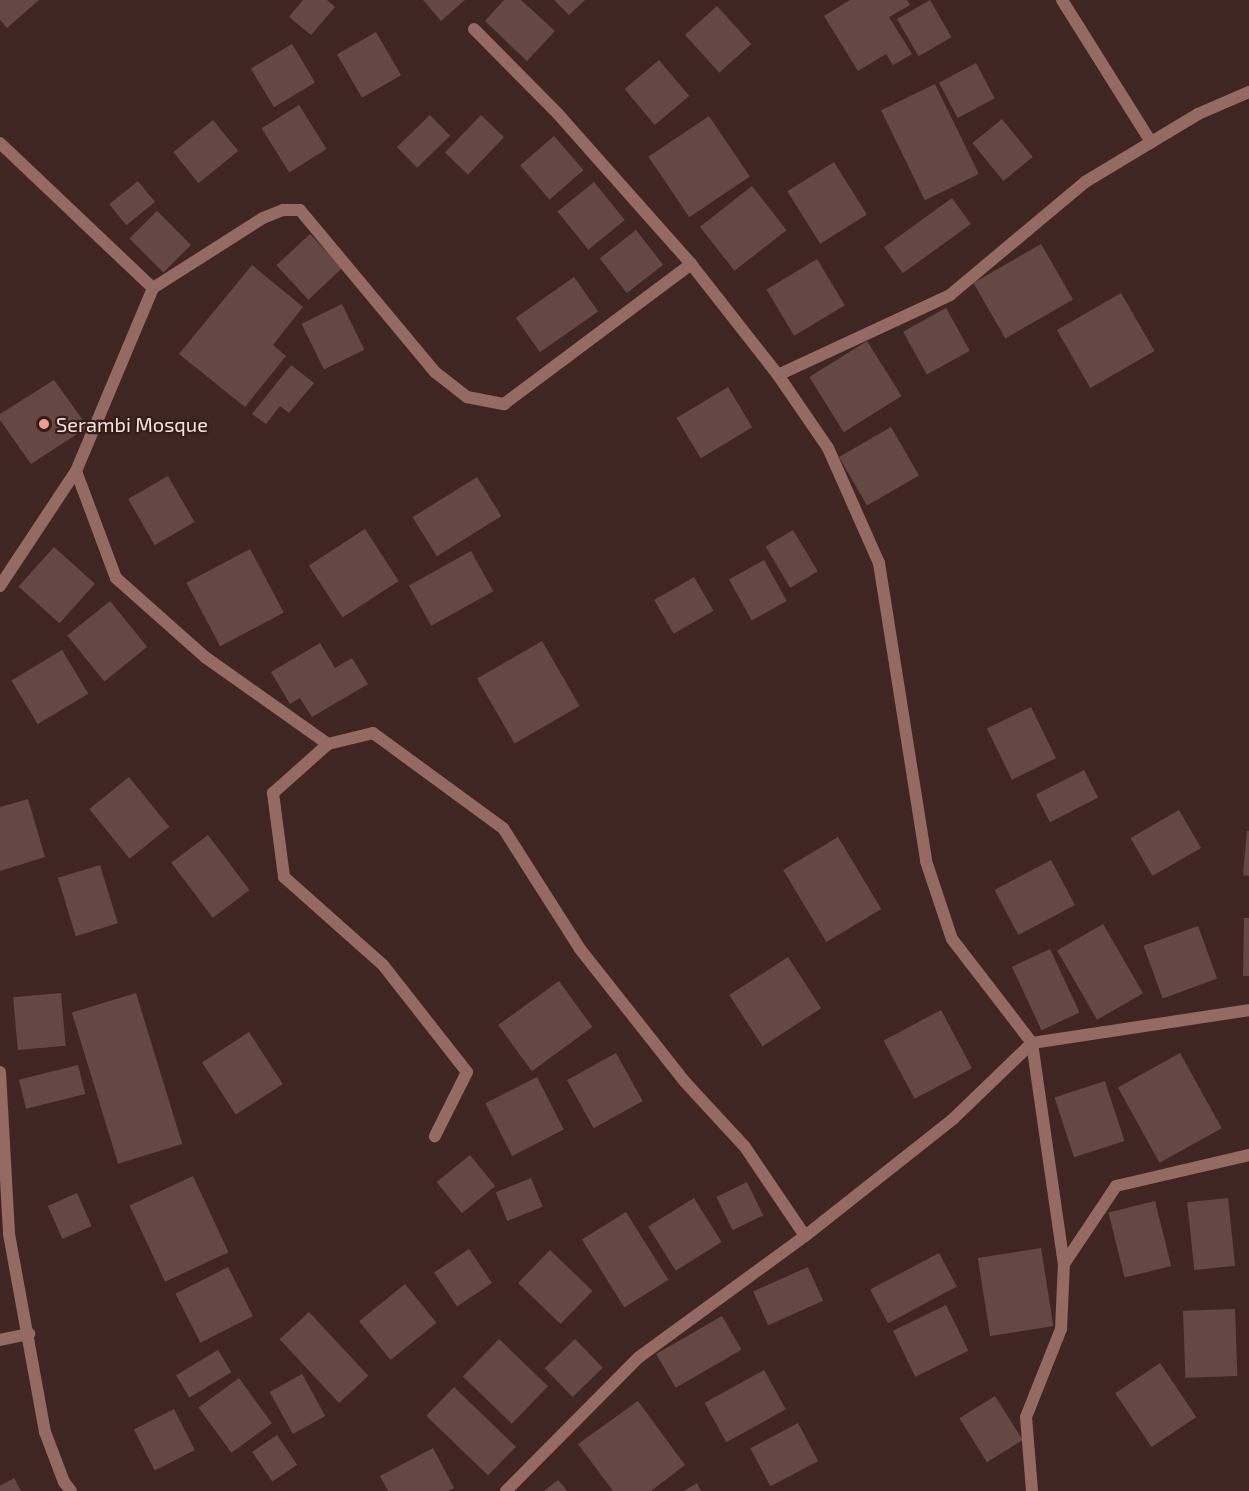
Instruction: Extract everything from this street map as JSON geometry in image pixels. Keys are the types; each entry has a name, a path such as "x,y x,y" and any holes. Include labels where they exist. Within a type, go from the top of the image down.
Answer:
{"street":[{"path":"1062,0 1151,142"},
{"path":"474,29 558,114 691,264 778,375 828,448 879,563 926,861 952,939 1032,1043 1064,1264 1061,1329 1026,1417 1032,1491"},
{"path":"778,375 951,295 1085,182 1198,114 1249,92"},
{"path":"0,143 153,288"},
{"path":"0,586 76,471 153,288 263,218 283,210 300,210 435,372 467,397 504,404 691,264"},
{"path":"76,471 116,578 205,657 328,744"},
{"path":"435,1136 467,1072 383,965 284,877 273,793 328,744 373,733 503,828 580,949 685,1082 745,1147 805,1236"},
{"path":"506,1491 639,1357 805,1236 954,1119 1032,1043 1249,1010"},
{"path":"0,1072 9,1234 45,1432 64,1482 71,1491"},
{"path":"1064,1264 1116,1186 1249,1155"},
{"path":"0,1340 29,1334"}],"building":[{"path":"0,0 39,0 7,28 0,20"},
{"path":"303,0 327,0 335,7 311,35 289,17"},
{"path":"423,0 465,0 441,21"},
{"path":"504,0 521,0 555,31 527,61 485,21"},
{"path":"554,0 585,0 569,15"},
{"path":"850,0 907,0 910,5 889,17 912,54 893,65 886,54 858,71 824,16"},
{"path":"930,0 952,37 919,56 897,19"},
{"path":"717,6 751,44 719,73 685,35"},
{"path":"376,32 401,75 362,98 337,54"},
{"path":"292,44 315,83 274,107 251,69"},
{"path":"659,60 689,96 655,125 625,89"},
{"path":"976,63 995,98 958,118 939,83"},
{"path":"935,84 979,174 925,200 881,110"},
{"path":"299,105 327,149 289,172 262,128"},
{"path":"430,115 450,136 417,168 397,147"},
{"path":"481,115 504,137 468,175 445,152"},
{"path":"709,116 750,177 689,217 648,157"},
{"path":"1002,119 1033,157 1003,181 972,143"},
{"path":"213,120 238,151 199,183 173,152"},
{"path":"554,136 584,170 550,199 520,166"},
{"path":"834,162 867,215 820,244 787,191"},
{"path":"138,181 155,202 126,225 109,204"},
{"path":"594,182 625,220 588,250 557,212"},
{"path":"752,186 786,230 734,271 700,227"},
{"path":"952,198 971,224 903,273 884,247"},
{"path":"157,211 191,245 163,273 129,239"},
{"path":"636,230 663,265 627,293 600,258"},
{"path":"310,234 342,268 308,300 276,265"},
{"path":"1041,244 1073,299 1005,338 973,283"},
{"path":"817,259 845,305 794,336 766,289"},
{"path":"252,265 303,307 273,345 286,356 245,407 179,354"},
{"path":"574,277 598,311 540,352 516,318"},
{"path":"1121,293 1154,351 1090,388 1057,330"},
{"path":"342,304 364,350 324,370 302,324"},
{"path":"946,308 970,351 927,375 903,332"},
{"path":"867,341 901,396 844,432 809,377"},
{"path":"291,365 314,383 289,413 280,406 266,424 252,414"},
{"name":"Serambi Mosque","path":"54,380 88,427 31,464 0,420 0,414"},
{"path":"728,387 752,427 701,458 677,418"},
{"path":"891,427 919,475 867,505 839,457"},
{"path":"168,476 194,522 155,545 128,499"},
{"path":"477,477 501,516 437,556 413,517"},
{"path":"365,529 399,581 343,617 309,565"},
{"path":"793,530 818,571 790,588 766,546"},
{"path":"54,547 95,584 59,623 19,586"},
{"path":"250,549 284,613 220,646 186,583"},
{"path":"471,551 493,591 431,626 409,585"},
{"path":"764,560 787,601 752,620 729,579"},
{"path":"694,577 714,611 674,634 654,600"},
{"path":"110,601 147,647 104,681 67,636"},
{"path":"542,641 580,706 515,743 477,678"},
{"path":"320,643 335,668 352,658 368,684 312,717 300,698 290,704 271,672"},
{"path":"62,650 88,694 38,724 11,680"},
{"path":"1031,707 1056,758 1012,780 987,728"},
{"path":"1084,770 1098,798 1050,822 1036,795"},
{"path":"129,777 169,827 130,859 89,809"},
{"path":"28,799 45,857 0,871 0,807"},
{"path":"1179,810 1201,848 1153,876 1131,838"},
{"path":"1247,831 1249,831 1249,876 1243,875"},
{"path":"208,835 250,890 213,918 171,863"},
{"path":"838,837 881,909 826,942 783,870"},
{"path":"1051,860 1075,905 1018,935 994,890"},
{"path":"100,865 118,923 76,936 58,878"},
{"path":"1244,918 1249,918 1249,976 1243,976"},
{"path":"1103,924 1143,993 1097,1020 1057,950"},
{"path":"1198,926 1217,979 1163,998 1143,946"},
{"path":"1050,949 1080,1012 1042,1030 1012,967"},
{"path":"788,957 821,1008 763,1046 729,995"},
{"path":"559,981 593,1027 532,1071 498,1025"},
{"path":"61,993 66,1046 18,1050 13,997"},
{"path":"136,993 182,1144 118,1164 72,1013"},
{"path":"941,1010 972,1068 915,1099 884,1041"},
{"path":"249,1032 283,1084 236,1114 202,1062"},
{"path":"616,1053 643,1101 594,1128 567,1080"},
{"path":"1180,1053 1222,1128 1160,1163 1118,1087"},
{"path":"78,1065 85,1094 26,1109 19,1080"},
{"path":"537,1077 564,1130 512,1156 485,1103"},
{"path":"1105,1081 1124,1141 1074,1157 1055,1097"},
{"path":"470,1155 495,1186 462,1213 437,1182"},
{"path":"193,1176 228,1252 165,1282 130,1206"},
{"path":"531,1178 543,1207 507,1221 496,1192"},
{"path":"747,1182 763,1215 733,1230 716,1197"},
{"path":"77,1193 92,1226 62,1239 48,1206"},
{"path":"694,1198 722,1242 676,1271 648,1227"},
{"path":"1228,1198 1235,1266 1194,1270 1187,1202"},
{"path":"1155,1201 1171,1266 1125,1278 1108,1213"},
{"path":"626,1212 668,1280 624,1307 582,1240"},
{"path":"1041,1248 1053,1326 990,1336 978,1258"},
{"path":"469,1249 492,1283 457,1306 434,1272"},
{"path":"550,1250 592,1291 560,1324 518,1283"},
{"path":"939,1253 957,1287 888,1323 870,1290"},
{"path":"228,1267 253,1316 200,1343 175,1294"},
{"path":"808,1267 823,1301 768,1325 753,1291"},
{"path":"405,1284 436,1323 391,1360 359,1321"},
{"path":"946,1305 968,1351 915,1377 893,1331"},
{"path":"1235,1309 1237,1376 1185,1378 1183,1311"},
{"path":"309,1312 368,1376 339,1403 280,1339"},
{"path":"722,1316 742,1350 676,1388 656,1354"},
{"path":"499,1339 548,1386 512,1424 463,1376"},
{"path":"575,1339 603,1368 573,1397 545,1368"},
{"path":"218,1350 231,1372 189,1398 176,1375"},
{"path":"1160,1363 1196,1417 1152,1447 1115,1393"},
{"path":"764,1370 786,1409 726,1442 705,1403"},
{"path":"302,1374 325,1416 293,1434 270,1392"},
{"path":"239,1378 272,1423 231,1453 199,1407"},
{"path":"454,1387 516,1447 488,1476 426,1416"},
{"path":"995,1396 1023,1440 987,1462 959,1418"},
{"path":"638,1401 685,1465 651,1491 613,1491 578,1444"},
{"path":"174,1409 195,1450 155,1470 134,1429"},
{"path":"798,1423 818,1461 771,1486 750,1448"},
{"path":"277,1435 297,1465 272,1482 252,1452"},
{"path":"433,1448 454,1488 448,1491 388,1491 380,1476"},
{"path":"14,1478 21,1491 0,1491 0,1486"},
{"path":"558,1480 567,1491 544,1491"},
{"path":"697,1483 701,1491 684,1491"}],"place":[{"name":"Serambi Mosque","path":"44,424"}]}
